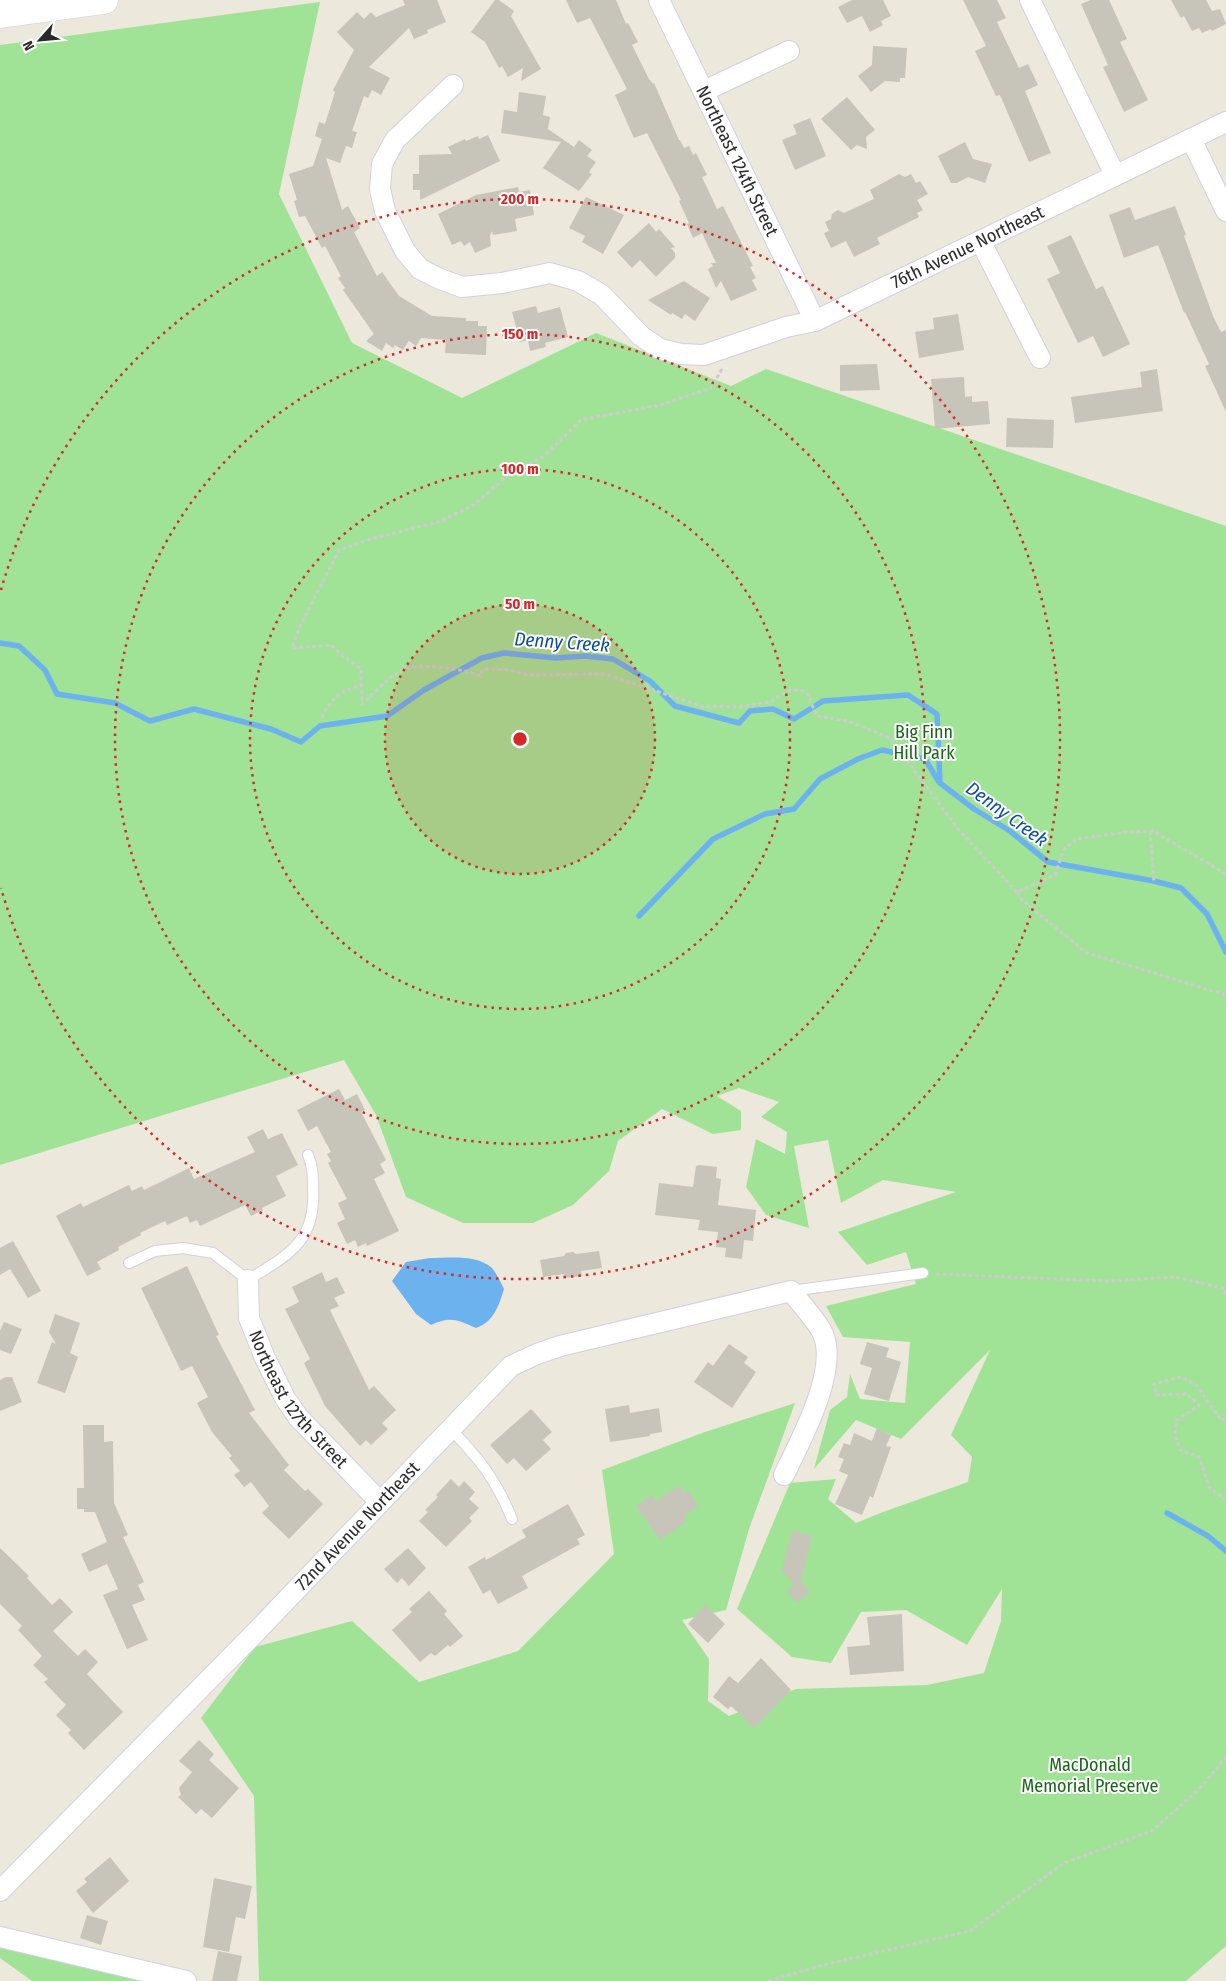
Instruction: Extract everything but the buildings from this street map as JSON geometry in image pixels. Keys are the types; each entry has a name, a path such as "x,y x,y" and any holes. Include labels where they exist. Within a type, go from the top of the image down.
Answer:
{"main road":[{"path":"0,14 104,0"}],"street":[{"name":"Northeast 124th Street","path":"660,0 816,321"},
{"path":"1030,0 1115,176"},
{"path":"704,92 788,51"},
{"name":"76th Avenue Northeast","path":"453,85 395,140 382,164 380,189 385,211 405,250 420,269 462,287 502,283 550,273 578,281 602,295 642,336 660,349 680,354 704,355 786,327 816,321 1226,122"},
{"path":"1191,139 1226,212"},
{"path":"981,242 1040,358"},
{"name":"Northeast 127th Street","path":"248,1280 250,1318 265,1358 285,1398 298,1417 380,1502"},
{"path":"784,1475 815,1408 826,1370 827,1354 823,1334 791,1292"},
{"name":"72nd Avenue Northeast","path":"0,1891 244,1644 511,1366 560,1346 791,1292"},
{"path":"0,1937 186,1981"}],"lane":[{"path":"129,1263 155,1251 183,1248 212,1253 248,1280 285,1257 305,1235 311,1222 314,1197 312,1164 308,1155"},
{"path":"791,1292 923,1273"},
{"path":"450,1428 485,1467 503,1495 512,1519"}],"path":[{"path":"724,367 711,388 660,405 580,420 544,456 506,477 474,504 447,518 338,550 300,626 292,648 331,645 361,669 362,704 401,670 423,667 449,667 480,676 483,669 509,670 528,675 605,674 701,706 739,707 770,702 790,690 801,690 807,694 817,716 848,721 890,738 958,829 1017,892 1021,899 1085,952 1226,995"},
{"path":"322,718 341,691 362,685"},
{"path":"1150,831 1154,881"},
{"path":"1017,892 1055,875 1064,850 1077,839 1128,832 1153,831 1226,874"},
{"path":"923,1273 1108,1281 1174,1277 1224,1288 1226,1298"},
{"path":"1226,1419 1222,1420 1196,1385 1181,1378 1154,1384 1156,1395 1187,1394 1199,1405 1176,1422 1176,1436 1180,1450 1199,1458 1210,1489 1226,1499"},
{"path":"768,1981 827,1964 970,1930 1064,1863 1152,1831 1199,1789 1226,1757"}],"green space":[{"path":"320,2 279,194 352,343 462,398 596,333 731,386 766,369 1226,526 1226,1946 1186,1981 259,1981 254,1796 201,1718 255,1647 352,1621 419,1682 518,1651 614,1554 602,1470 705,1432 795,1403 749,1529 726,1610 682,1620 709,1659 708,1701 729,1716 796,1689 927,1685 984,1673 1001,1621 1002,1589 967,1645 906,1610 861,1612 831,1663 792,1657 737,1609 790,1483 836,1479 828,1499 856,1523 968,1482 972,1457 951,1435 990,1350 901,1439 856,1420 814,1469 830,1410 847,1397 850,1374 860,1399 905,1403 910,1342 843,1337 826,1306 916,1284 906,1252 867,1265 838,1232 956,1192 883,1180 841,1203 828,1140 794,1146 809,1228 766,1215 746,1187 756,1139 785,1154 787,1132 761,1117 779,1102 739,1088 717,1096 741,1111 741,1130 713,1134 662,1109 618,1141 609,1171 573,1205 533,1223 463,1223 406,1197 376,1115 344,1060 0,1165 0,45"},
{"path":"0,1947 146,1981 32,1981 0,1958"}],"water":[{"path":"454,1257 471,1259 492,1268 504,1289 498,1307 487,1322 476,1328 454,1320 431,1325 416,1314 392,1281 406,1262"}],"waterway":[{"name":"Denny Creek","path":"0,643 19,646 45,670 57,694 115,703 150,721 194,709 271,729 301,742 320,726 387,716 424,690 482,658 504,653 556,658 585,656 613,659 650,681 675,706 739,723 750,711 773,709 794,719 823,701 908,695 937,714 940,783 974,809 1010,831 1048,862 1154,881 1181,888 1207,914 1226,952"},
{"path":"639,916 713,839 765,814 794,809 820,779 858,759 882,750 925,759 939,782"},
{"path":"1167,1513 1208,1536 1226,1551"}],"park label":[{"name":"Big Finn Hill Park","path":"924,742"},
{"name":"MacDonald Memorial Preserve","path":"1090,1775"}]}
